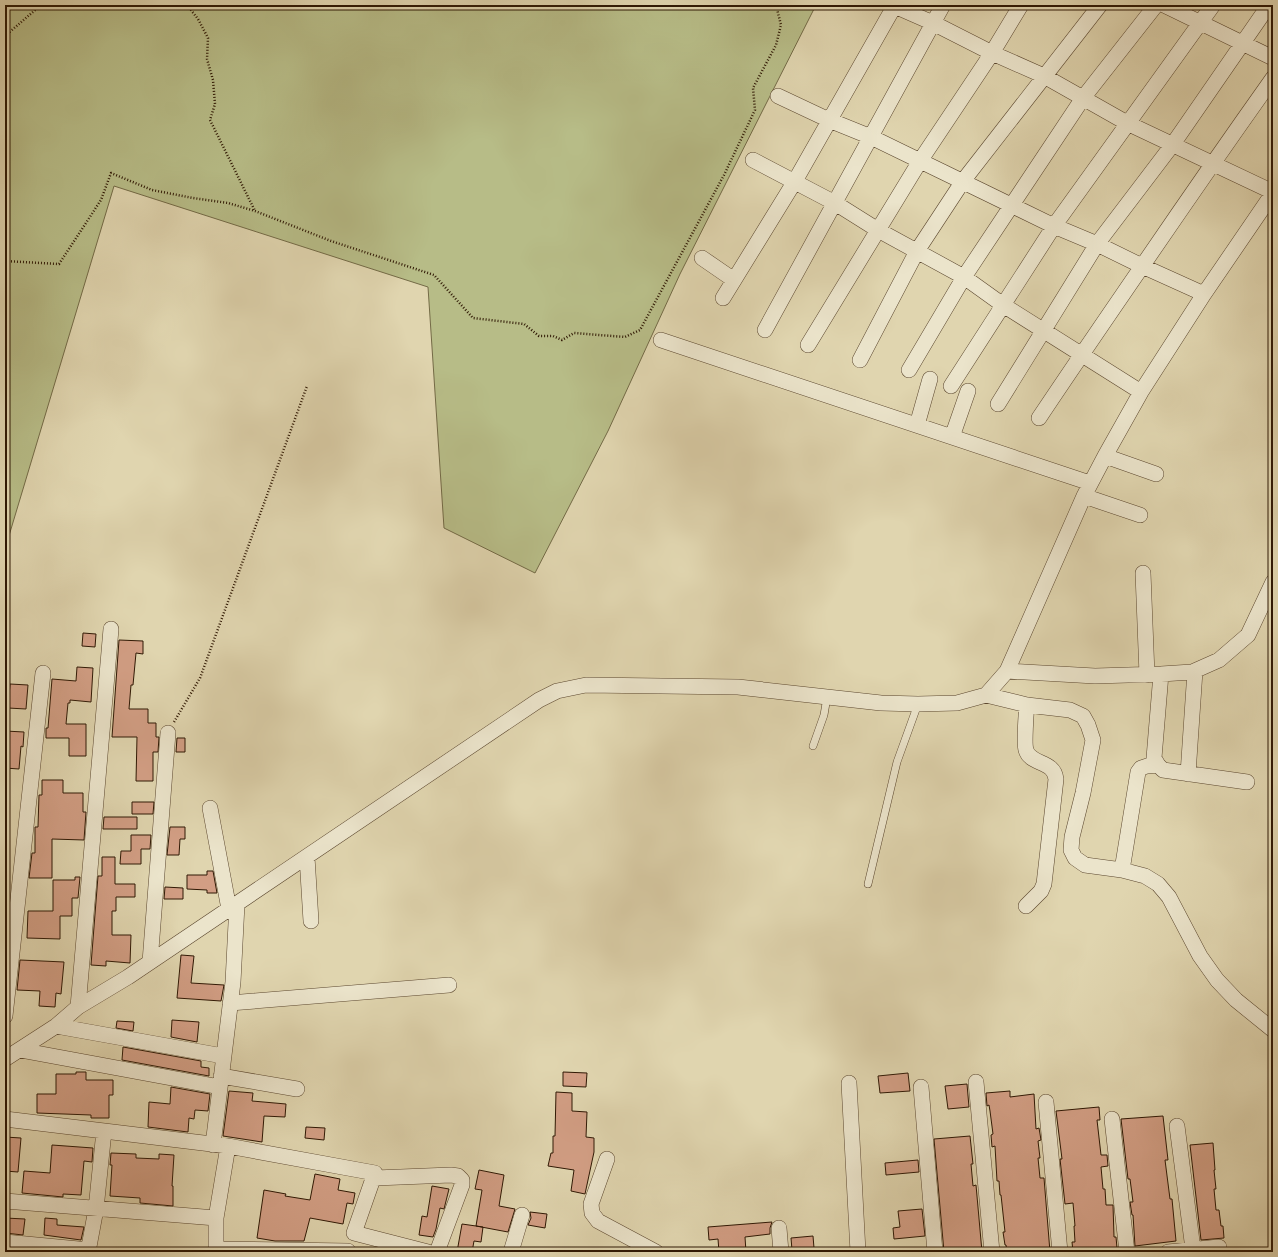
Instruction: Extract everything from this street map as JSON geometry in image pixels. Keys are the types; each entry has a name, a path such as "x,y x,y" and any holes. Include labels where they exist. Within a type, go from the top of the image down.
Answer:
{"street":[{"path":"723,298 795,181 894,5 934,23 992,53 1044,76 1127,123 1273,192 1204,294 1141,392 1087,490 1007,671 986,695"},
{"path":"765,330 943,5"},
{"path":"808,345 920,160 992,53 1021,5"},
{"path":"860,360 917,251 963,181 1100,5"},
{"path":"908,370 964,277 1083,98 1156,5"},
{"path":"1164,5 1273,58"},
{"path":"951,386 1054,226 1213,5"},
{"path":"998,404 1098,244 1173,144 1269,5"},
{"path":"1039,418 1212,163 1273,78"},
{"path":"778,96 829,120 871,137 1054,226 1098,244 1204,294"},
{"path":"753,160 835,203 878,230 964,277 1003,305 1141,392"},
{"path":"702,258 734,280"},
{"path":"661,340 952,437 1087,490 1140,515"},
{"path":"916,425 930,379"},
{"path":"952,437 968,391"},
{"path":"1105,456 1156,474"},
{"path":"1143,573 1154,675 1154,758 1163,770 1247,782"},
{"path":"1007,671 1096,676 1154,675 1195,671 1219,660 1248,635 1273,582"},
{"path":"78,1007 111,629"},
{"path":"1188,774 1195,671"},
{"path":"5,1016 43,672"},
{"path":"5,1059 56,1026 78,1007 150,962 540,700 557,691 586,685 730,687 881,703 918,704 957,703 986,695 1027,705 1070,710 1083,716 1093,740 1084,793 1072,837 1071,850 1075,858 1085,865 1122,870 1145,876 1158,884 1169,897 1200,956 1217,980 1236,1000 1273,1030"},
{"path":"1026,906 1041,891 1044,884 1056,779 1056,773 1053,769 1030,756 1025,750 1027,705"},
{"path":"150,962 168,733"},
{"path":"1122,870 1138,772 1141,768 1158,765"},
{"path":"210,808 233,906 233,982 213,1145"},
{"path":"307,857 311,921"},
{"path":"230,1003 449,985"},
{"path":"56,1026 223,1056"},
{"path":"20,1050 220,1081 297,1089"},
{"path":"976,1082 992,1252"},
{"path":"849,1083 858,1252"},
{"path":"921,1087 935,1252"},
{"path":"1046,1102 1060,1252"},
{"path":"5,1118 228,1146 376,1172 348,1252 216,1250 216,1218 228,1146"},
{"path":"1112,1119 1127,1252"},
{"path":"1177,1126 1193,1249"},
{"path":"5,1242 88,1251 96,1209 104,1131"},
{"path":"606,1159 590,1204 592,1213 598,1221 656,1252"},
{"path":"374,1178 451,1174 458,1176 462,1180 462,1185 437,1252"},
{"path":"5,1201 216,1218"},
{"path":"511,1252 522,1215"},
{"path":"779,1228 782,1252"},
{"path":"354,1233 428,1252"},
{"path":"1168,1252 1219,1247"}],"lane":[{"path":"812,746 824,715 827,697"},
{"path":"868,884 897,762 918,704"}],"path":[{"path":"5,36 41,5"},
{"path":"187,5 198,19 208,38 207,59 213,80 215,104 210,120 255,211"},
{"path":"5,261 59,264 101,200 111,173 152,190 228,203 255,211 331,241 434,275 473,318 524,324 539,336 553,336 562,340 574,333 625,337 640,330 724,175 755,110 753,88 776,45 781,25 776,5"},
{"path":"168,733 200,678 306,386"}],"green space":[{"path":"5,5 816,5 680,274 608,431 535,573 444,528 428,287 114,186 5,549"}],"building":[{"path":"83,633 96,634 95,647 82,646"},
{"path":"119,640 143,641 143,654 136,653 129,709 148,709 148,723 156,723 156,737 159,737 158,752 153,752 153,781 136,781 137,737 112,737"},
{"path":"77,667 93,668 91,702 70,700 70,703 68,703 66,724 86,724 86,756 69,756 69,738 46,738 52,679 76,681"},
{"path":"10,684 28,685 26,709 8,708"},
{"path":"5,731 24,732 19,769 5,768"},
{"path":"177,738 185,738 185,752 176,752"},
{"path":"42,780 63,780 63,793 83,793 83,812 86,812 84,840 52,839 52,878 29,878 32,853 35,853 35,827 38,827 39,795 42,795"},
{"path":"132,802 154,802 153,814 132,814"},
{"path":"104,817 137,817 137,829 103,829"},
{"path":"170,827 185,827 185,839 180,839 179,855 167,855"},
{"path":"131,835 151,835 150,849 141,849 141,864 120,864 121,851 131,851"},
{"path":"102,857 115,857 115,884 135,884 135,897 116,897 116,911 112,911 112,935 131,935 130,963 106,961 106,966 91,965 98,876 102,876"},
{"path":"207,871 213,871 217,893 207,893 207,890 187,889 187,875 207,875"},
{"path":"75,877 80,877 78,898 72,898 72,916 60,916 60,939 27,938 28,911 53,911 53,880 75,880"},
{"path":"165,887 183,888 183,899 164,899"},
{"path":"181,955 194,956 191,983 224,985 221,1001 177,998"},
{"path":"20,960 64,962 61,994 56,993 55,1007 39,1006 40,991 17,990"},
{"path":"172,1020 199,1022 197,1042 171,1037"},
{"path":"117,1021 134,1022 133,1031 116,1028"},
{"path":"123,1047 201,1061 201,1067 209,1068 209,1076 122,1060"},
{"path":"76,1072 86,1072 86,1080 113,1080 113,1095 109,1095 109,1118 91,1118 91,1115 37,1113 37,1094 56,1094 56,1074 76,1074"},
{"path":"563,1072 587,1073 586,1087 563,1086"},
{"path":"908,1073 910,1091 880,1093 878,1076"},
{"path":"967,1084 969,1107 948,1109 945,1086"},
{"path":"171,1087 210,1094 208,1111 195,1110 194,1119 189,1118 188,1132 148,1127 149,1102 170,1104"},
{"path":"229,1091 253,1093 252,1101 286,1104 285,1117 264,1116 262,1142 223,1136"},
{"path":"1010,1091 1010,1097 1034,1094 1036,1129 1039,1128 1041,1140 1038,1141 1040,1178 1044,1178 1050,1252 1007,1252 1005,1245 1001,1195 999,1181 997,1181 995,1146 992,1147 991,1135 993,1134 989,1105 987,1106 986,1093"},
{"path":"556,1092 572,1093 572,1111 587,1112 586,1137 594,1138 594,1152 585,1194 571,1191 574,1170 548,1166 551,1153 553,1153 553,1136 555,1136"},
{"path":"1099,1107 1100,1120 1097,1120 1101,1155 1107,1155 1108,1166 1101,1167 1103,1189 1105,1189 1106,1205 1113,1205 1114,1237 1116,1237 1117,1248 1091,1250 1091,1252 1073,1252 1072,1242 1075,1242 1075,1226 1073,1203 1065,1204 1060,1159 1062,1159 1056,1111"},
{"path":"1163,1116 1168,1160 1165,1160 1170,1199 1172,1199 1176,1241 1135,1246 1133,1215 1130,1202 1133,1202 1130,1179 1128,1179 1121,1119"},
{"path":"306,1127 325,1128 324,1140 305,1138"},
{"path":"970,1136 973,1164 971,1164 973,1186 976,1185 982,1252 966,1252 966,1249 944,1252 934,1139"},
{"path":"5,1137 21,1138 18,1172 5,1171"},
{"path":"1213,1143 1216,1210 1219,1210 1224,1238 1201,1240 1190,1145"},
{"path":"52,1145 93,1148 92,1162 84,1161 81,1195 63,1194 63,1197 22,1193 24,1171 50,1173"},
{"path":"111,1153 136,1154 136,1158 159,1159 159,1154 174,1155 172,1186 173,1206 140,1203 140,1198 110,1196 112,1165 110,1165"},
{"path":"918,1160 919,1172 886,1175 885,1163"},
{"path":"479,1170 504,1175 499,1206 515,1209 508,1232 476,1226 482,1190 475,1189"},
{"path":"315,1174 340,1179 338,1190 355,1193 353,1204 347,1203 343,1224 310,1218 304,1241 275,1241 257,1238 264,1190 286,1194 285,1196 310,1200"},
{"path":"432,1186 449,1189 444,1209 440,1208 433,1237 419,1235 422,1216 427,1217"},
{"path":"922,1209 925,1236 894,1239 893,1228 900,1227 898,1211"},
{"path":"530,1212 547,1214 545,1228 528,1225 531,1218"},
{"path":"5,1218 25,1219 23,1235 5,1233"},
{"path":"45,1218 57,1219 57,1225 84,1227 81,1240 44,1235"},
{"path":"772,1222 770,1234 745,1237 746,1252 719,1252 718,1239 709,1240 708,1227"},
{"path":"462,1224 483,1227 481,1242 474,1241 472,1252 457,1252"},
{"path":"813,1236 814,1248 792,1250 791,1238"}]}
